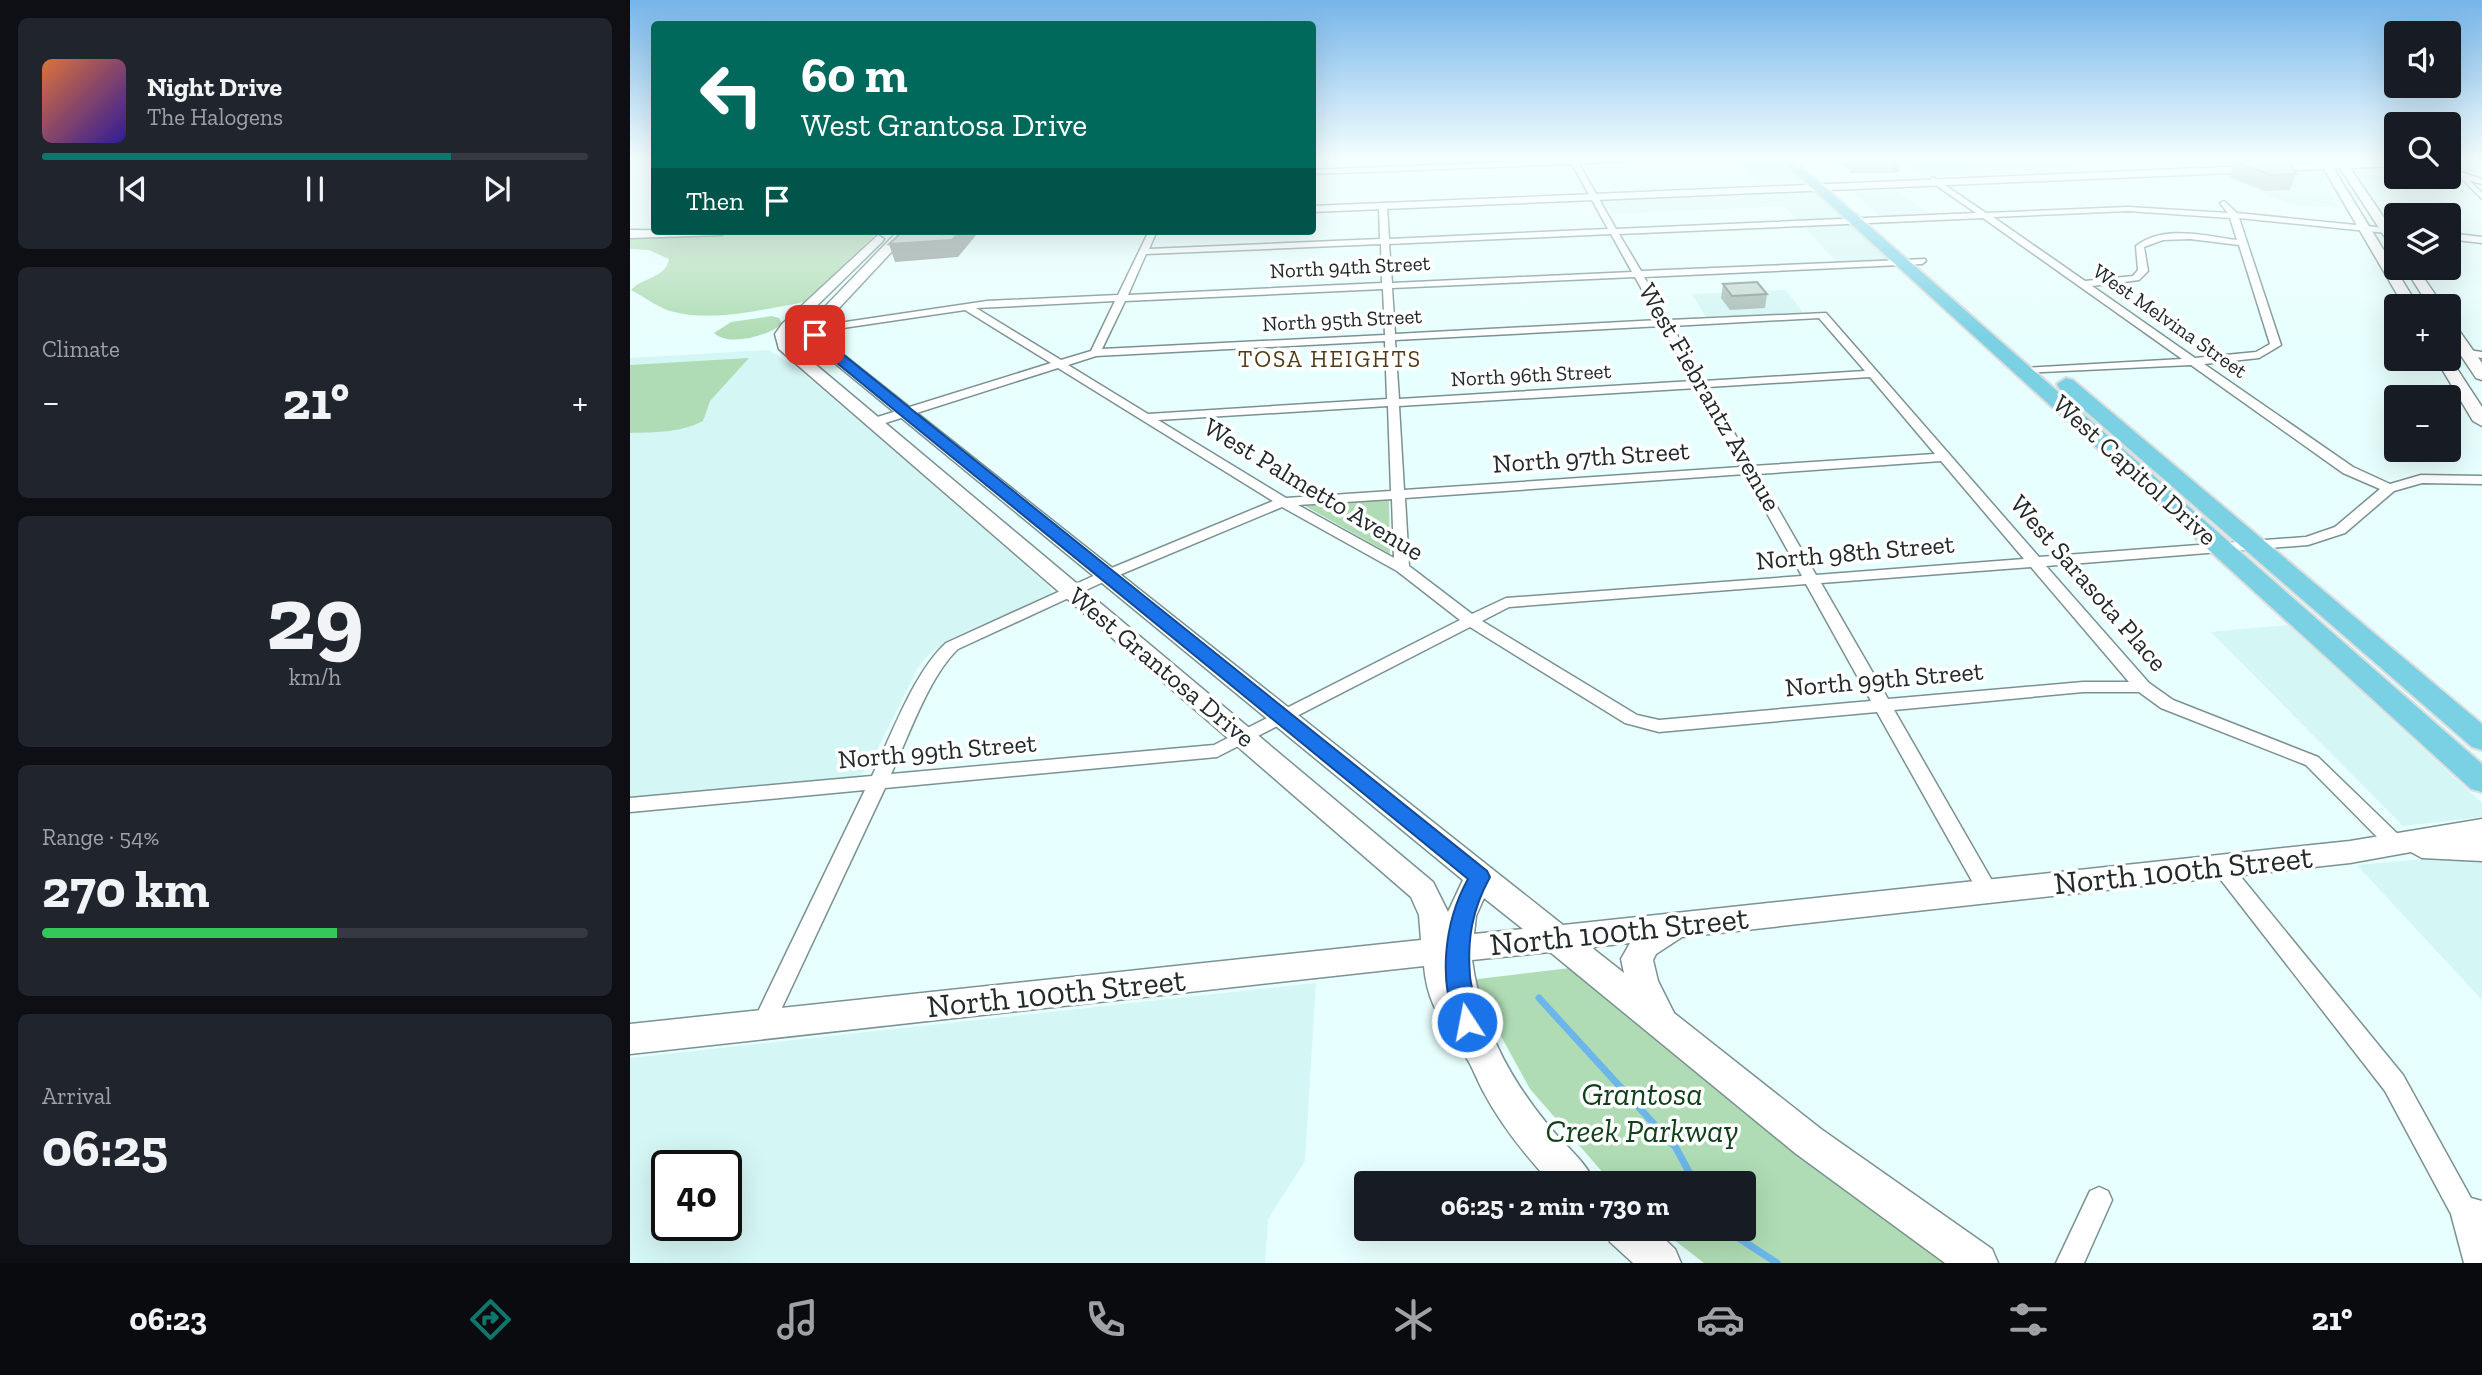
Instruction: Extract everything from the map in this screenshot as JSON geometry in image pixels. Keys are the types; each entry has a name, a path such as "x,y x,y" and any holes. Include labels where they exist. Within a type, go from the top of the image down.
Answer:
{"main road":[{"name":"West Capitol Drive","path":"1864,219 1922,261 2222,548 2482,780"},
{"name":"West Capitol Drive","path":"1866,221 1902,262 2254,546 2482,740"},
{"path":"2333,647 2359,653 2401,685 2428,694"},
{"path":"2418,724 2482,765"}],"street":[{"path":"1384,219 1402,568"},
{"name":"West Fiebrantz Avenue","path":"1609,219 1988,891"},
{"path":"1143,252 1907,219"},
{"name":"West Melvina Street","path":"1992,219 2348,470 2389,488"},
{"path":"2037,371 2259,355 2276,345 2235,219"},
{"path":"2273,219 2384,230"},
{"path":"2360,219 2404,294"},
{"path":"630,229 651,228"},
{"path":"630,234 651,233"},
{"path":"814,330 890,235"},
{"path":"782,334 890,235"},
{"path":"1095,353 1151,235"},
{"path":"2085,284 2127,281 2141,274 2140,246 2153,240 2186,238 2242,243"},
{"path":"2461,238 2482,240"},
{"name":"North 94th Street","path":"782,334 967,307 1922,261"},
{"name":"West Palmetto Avenue","path":"967,307 1283,502 1402,568 1469,620 1632,719"},
{"name":"North 95th Street","path":"875,422 1095,353 1822,315"},
{"name":"West Sarasota Place","path":"1822,315 2143,687 2167,704 2312,761 2398,846"},
{"name":"West Grantosa Drive","path":"814,330 819,343 1808,1141 1978,1263"},
{"name":"West Grantosa Drive","path":"782,334 784,346 1423,890 1448,950"},
{"path":"2461,340 2474,354 2482,375"},
{"path":"2451,371 2482,421"},
{"name":"North 96th Street","path":"1149,417 1872,374"},
{"name":"North 97th Street","path":"877,783 941,656 952,646 1107,575 1283,502 1944,457"},
{"name":"North 98th Street","path":"1245,737 1506,603 2308,541 2340,530 2389,488 2421,479 2482,480"},
{"name":"North 99th Street","path":"1632,719 1660,726 2083,687 2143,687"},
{"name":"North 99th Street","path":"630,805 1217,751 1245,737"},
{"path":"763,1024 877,783"},
{"name":"North 100th Street","path":"630,1039 2398,846 2482,829"},
{"path":"2398,846 2482,850"},
{"path":"2221,866 2394,1083 2472,1212 2478,1263"},
{"name":"West Grantosa Drive","path":"1479,877 1440,974 1447,1005 1474,1042 1518,1115 1566,1171"},
{"path":"1667,1027 1642,983 1637,960 1645,945 1656,936 1684,924"},
{"path":"2070,1263 2099,1200"},
{"path":"1638,1241 1661,1263"}],"shaded area":[{"path":"1796,219 1844,219 1891,259 1836,261"},
{"path":"1883,219 1937,219 1887,222"},
{"path":"1786,290 1804,314 1707,319 1692,294"},
{"path":"769,350 804,374 917,471 1050,587 1053,595 946,642 928,655 917,669 868,768 859,776 630,797 630,358"},
{"path":"2288,625 2482,803 2482,817 2403,826 2211,632"},
{"path":"2482,854 2482,1000 2357,865"},
{"path":"1316,983 1305,1161 1268,1219 1265,1263 630,1263 630,1058"}],"green space":[{"path":"875,235 806,301 736,314 705,316 674,312 631,290 663,270 669,259 649,250 630,249 630,238"},
{"path":"772,316 779,318 782,324 758,336 729,339 714,333 731,322"},
{"path":"749,358 710,401 703,421 676,430 630,433 630,365"},
{"path":"1389,499 1390,554 1305,506"},
{"name":"Grantosa Creek Parkway","path":"1570,968 1943,1263 1704,1263 1676,1241 1756,1241 1756,1171 1602,1171 1530,1089 1470,980"}],"building":[{"path":"899,235 956,235 952,240 889,244"},
{"path":"1757,282 1767,294 1732,296 1723,284"}],"waterway":[{"path":"1539,998 1676,1148 1688,1171"},
{"path":"1743,1241 1777,1263"}],"district":[{"name":"TOSA HEIGHTS","path":"1330,359"}],"route":[{"path":"815,335 819,343 1479,877 1467,899 1459,927 1457,962 1467,1022"}]}
